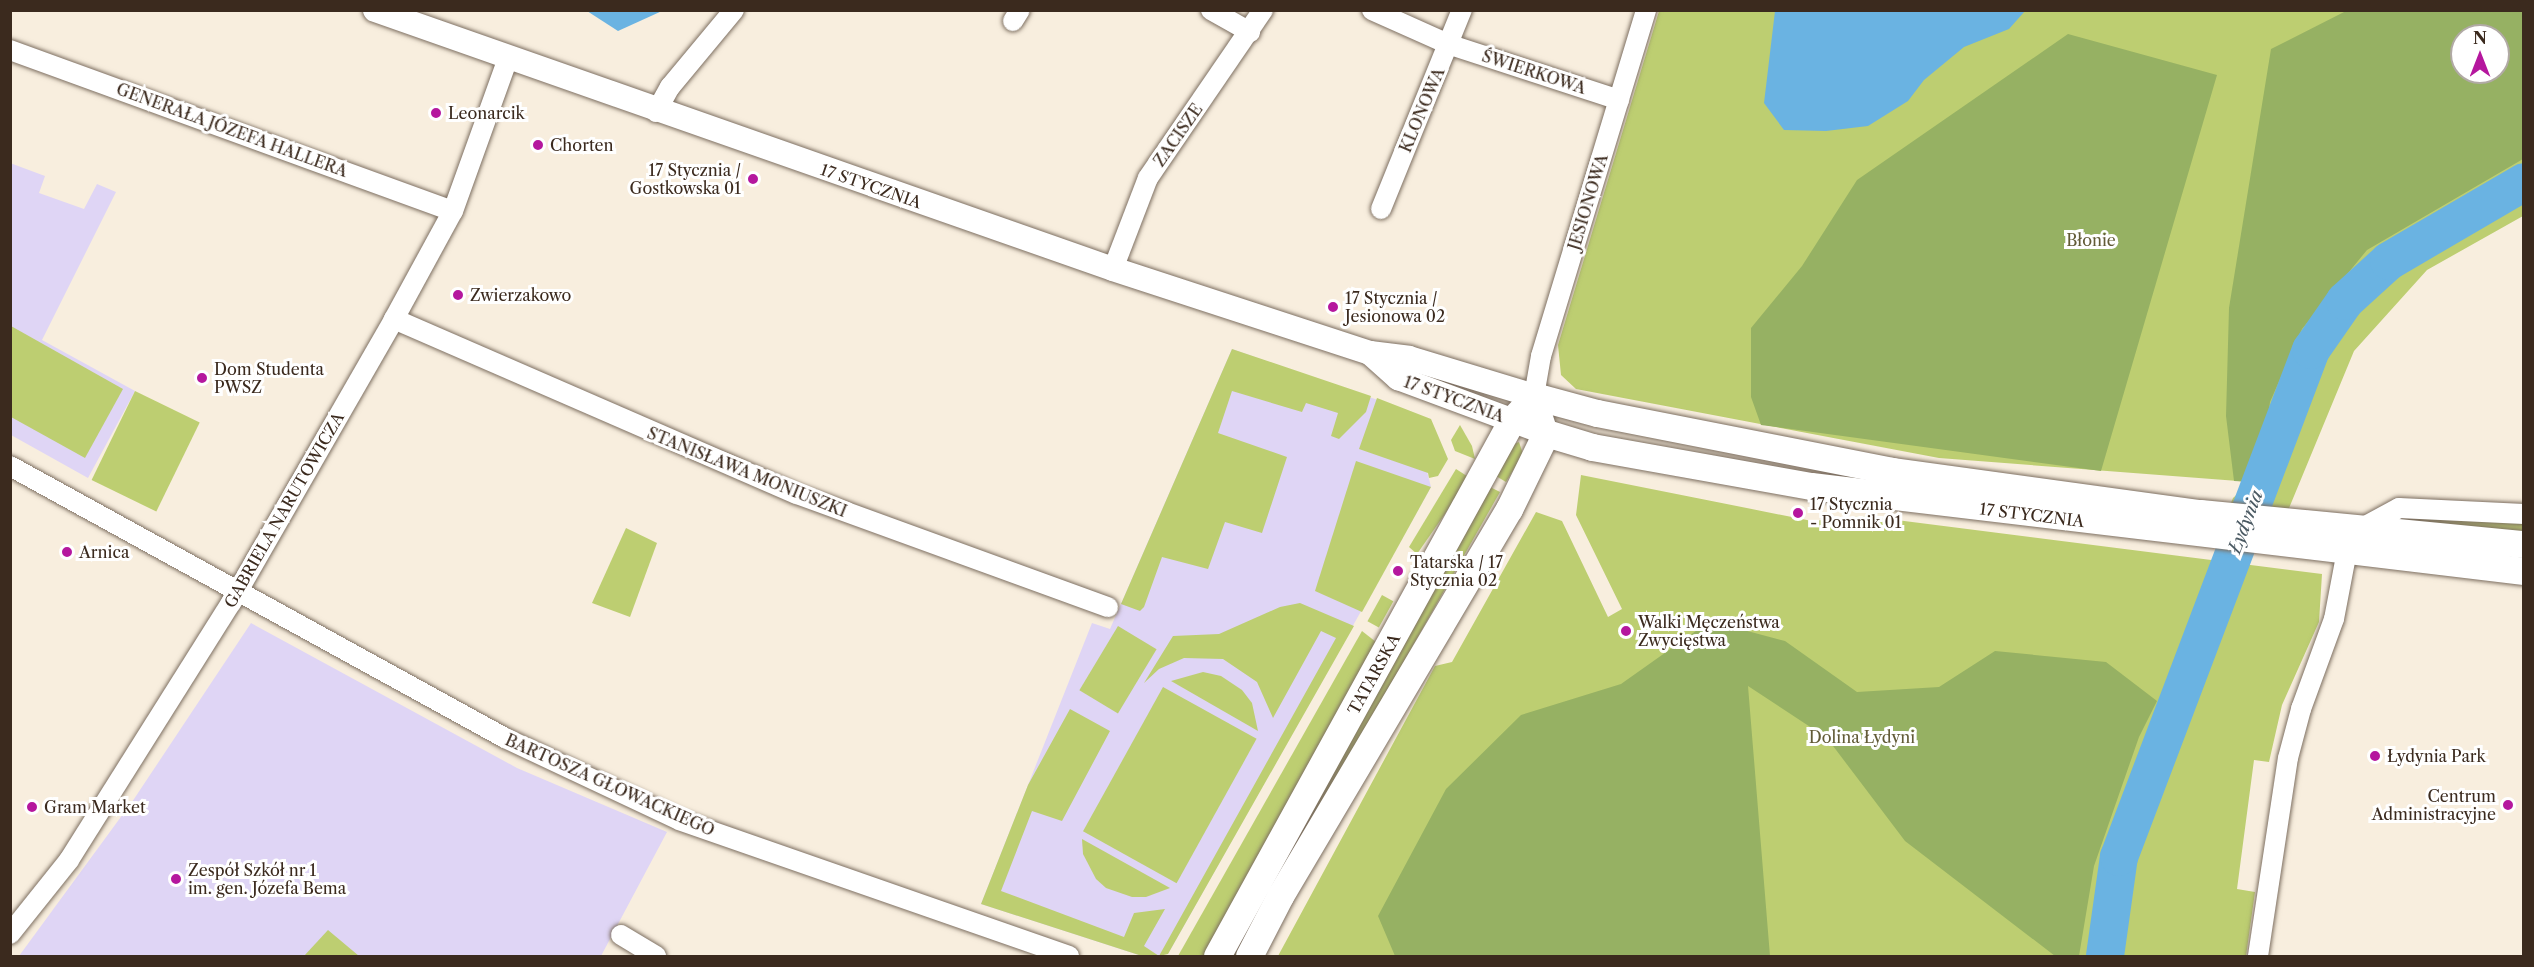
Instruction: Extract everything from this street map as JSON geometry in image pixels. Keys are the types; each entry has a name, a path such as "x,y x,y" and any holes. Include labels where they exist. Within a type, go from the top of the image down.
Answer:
{"main road":[{"name":"TATARSKA","path":"1217,957 1512,420 1534,396"},
{"name":"17 STYCZNIA","path":"1534,396 1597,414 1892,471 2195,523"},
{"name":"TATARSKA","path":"1249,957 1315,837 1509,509 1545,433"},
{"name":"17 STYCZNIA","path":"1545,433 1592,447 1811,486 2353,540 2523,571"},
{"name":"17 STYCZNIA","path":"2353,540 2523,544"}],"street":[{"name":"17 STYCZNIA","path":"375,10 656,112 1113,269 1370,353 1409,358 1534,396"},
{"path":"656,112 670,87 734,10"},
{"path":"1211,10 1250,32"},
{"name":"ZACISZE","path":"1113,269 1148,178 1263,10"},
{"name":"ŚWIERKOWA","path":"1372,10 1448,44 1619,100"},
{"name":"KLONOWA","path":"1381,209 1462,10"},
{"name":"JESIONOWA","path":"1534,396 1540,356 1646,10"},
{"name":"GENERAŁA JÓZEFA HALLERA","path":"10,50 453,212"},
{"name":"GABRIELA NARUTOWICZA","path":"10,934 69,860 238,591 394,319 453,212 508,58"},
{"name":"STANISŁAWA MONIUSZKI","path":"394,319 797,494 1108,607"},
{"name":"17 STYCZNIA","path":"1370,353 1398,378 1545,433"},
{"path":"1534,396 1545,433"},
{"name":"BARTOSZA GŁOWACKIEGO","path":"10,466 505,738 679,820 1069,957"},
{"path":"2258,957 2288,758 2301,709 2334,619 2353,540 2399,508 2523,514"},
{"path":"621,935 656,957"}],"shaded area":[{"path":"10,163 45,176 39,193 84,209 97,184 116,192 42,340 135,391 88,478 11,435"},
{"path":"1232,349 1412,412 1431,487 1168,954 1142,956 981,904 1092,623 1110,629"},
{"path":"251,623 517,768 667,832 601,956 19,956 134,799"}],"green space":[{"path":"2348,10 2523,11 2523,159 2367,250 2302,329 2270,402 2265,445 2253,482 2234,481 2226,416 2229,308 2271,49"},
{"name":"Błonie","path":"1659,11 2523,11 2523,216 2427,270 2354,351 2275,542 2217,536 2233,498 2251,482 1939,458 1576,389 1561,375 1558,345"},
{"path":"2068,34 2217,75 2101,471 1761,425 1751,397 1751,328 1802,266 1857,180"},
{"path":"11,326 123,389 85,458 11,417"},
{"path":"1232,349 1371,396 1366,412 1339,439 1331,436 1338,413 1306,403 1302,412 1232,391 1218,433 1287,457 1262,533 1225,522 1208,569 1162,557 1144,607 1140,611 1121,604"},
{"path":"135,391 200,423 156,512 92,480"},
{"path":"1377,398 1431,419 1448,459 1438,476 1429,478 1428,473 1359,449"},
{"path":"1460,425 1472,446 1475,459 1455,451 1451,440"},
{"path":"1519,442 1523,454 1506,482 1496,476 1514,444"},
{"path":"1356,461 1431,487 1362,612 1315,591"},
{"path":"1456,469 1470,478 1417,554 1409,547"},
{"name":"Dolina Łydyni","path":"1581,475 1812,521 1865,516 2322,574 2319,622 2282,705 2269,762 2254,760 2237,889 2255,892 2246,956 1278,956 1435,666 1452,662 1536,512 1562,521 1608,617 1622,609 1576,515"},
{"path":"1490,487 1500,492 1237,956 1231,956"},
{"path":"2412,518 2523,523 2523,535 2401,521"},
{"path":"626,528 657,543 630,617 592,603"},
{"path":"1382,595 1393,601 1379,628 1367,621"},
{"path":"1300,603 1354,626 1168,954 1159,956 1336,638 1321,631 1273,718 1257,682 1223,659 1184,658 1159,669 1144,683 1173,636 1219,634 1280,607"},
{"path":"1710,621 1785,641 1857,692 1939,687 1995,651 2106,662 2157,701 2139,737 2094,866 2079,956 2055,956 1905,841 1827,738 1748,686 1770,956 1395,956 1378,916 1446,789 1521,715 1621,684"},
{"path":"1118,626 1157,649 1118,713 1079,690"},
{"path":"1362,631 1376,642 1204,956 1178,956"},
{"path":"1203,672 1221,676 1242,690 1252,703 1258,731 1171,681"},
{"path":"1163,687 1257,739 1177,883 1083,831"},
{"path":"1070,709 1110,731 1062,821 1032,811 1001,891 1124,937 1134,913 1165,909 1144,946 1159,956 1142,956 981,904 1028,785"},
{"path":"1082,839 1170,888 1146,897 1132,897 1106,888 1096,879 1083,854"},
{"path":"328,930 359,956 304,956"}],"water":[{"path":"1775,10 2025,11 2009,29 1964,47 1924,80 1908,101 1868,126 1826,131 1784,130 1764,103"},
{"path":"587,11 662,11 618,31"}],"waterway":[{"name":"Łydynia","path":"2105,956 2119,857 2311,350 2345,301 2389,261 2524,182"}],"place":[{"name":"Leonarcik","path":"436,113"},
{"name":"Chorten","path":"538,145"},
{"name":"17 Stycznia / Gostkowska 01","path":"753,179"},
{"name":"Zwierzakowo","path":"458,295"},
{"name":"17 Stycznia / Jesionowa 02","path":"1333,307"},
{"name":"Dom Studenta PWSZ","path":"202,378"},
{"name":"17 Stycznia - Pomnik 01","path":"1798,513"},
{"name":"Arnica","path":"67,552"},
{"name":"Tatarska / 17 Stycznia 02","path":"1398,571"},
{"name":"Walki Męczeństwa Zwycięstwa","path":"1626,631"},
{"name":"Łydynia Park","path":"2375,756"},
{"name":"Centrum Administracyjne","path":"2508,805"},
{"name":"Gram Market","path":"32,807"},
{"name":"Zespół Szkół nr 1 im. gen. Józefa Bema","path":"176,879"}]}
